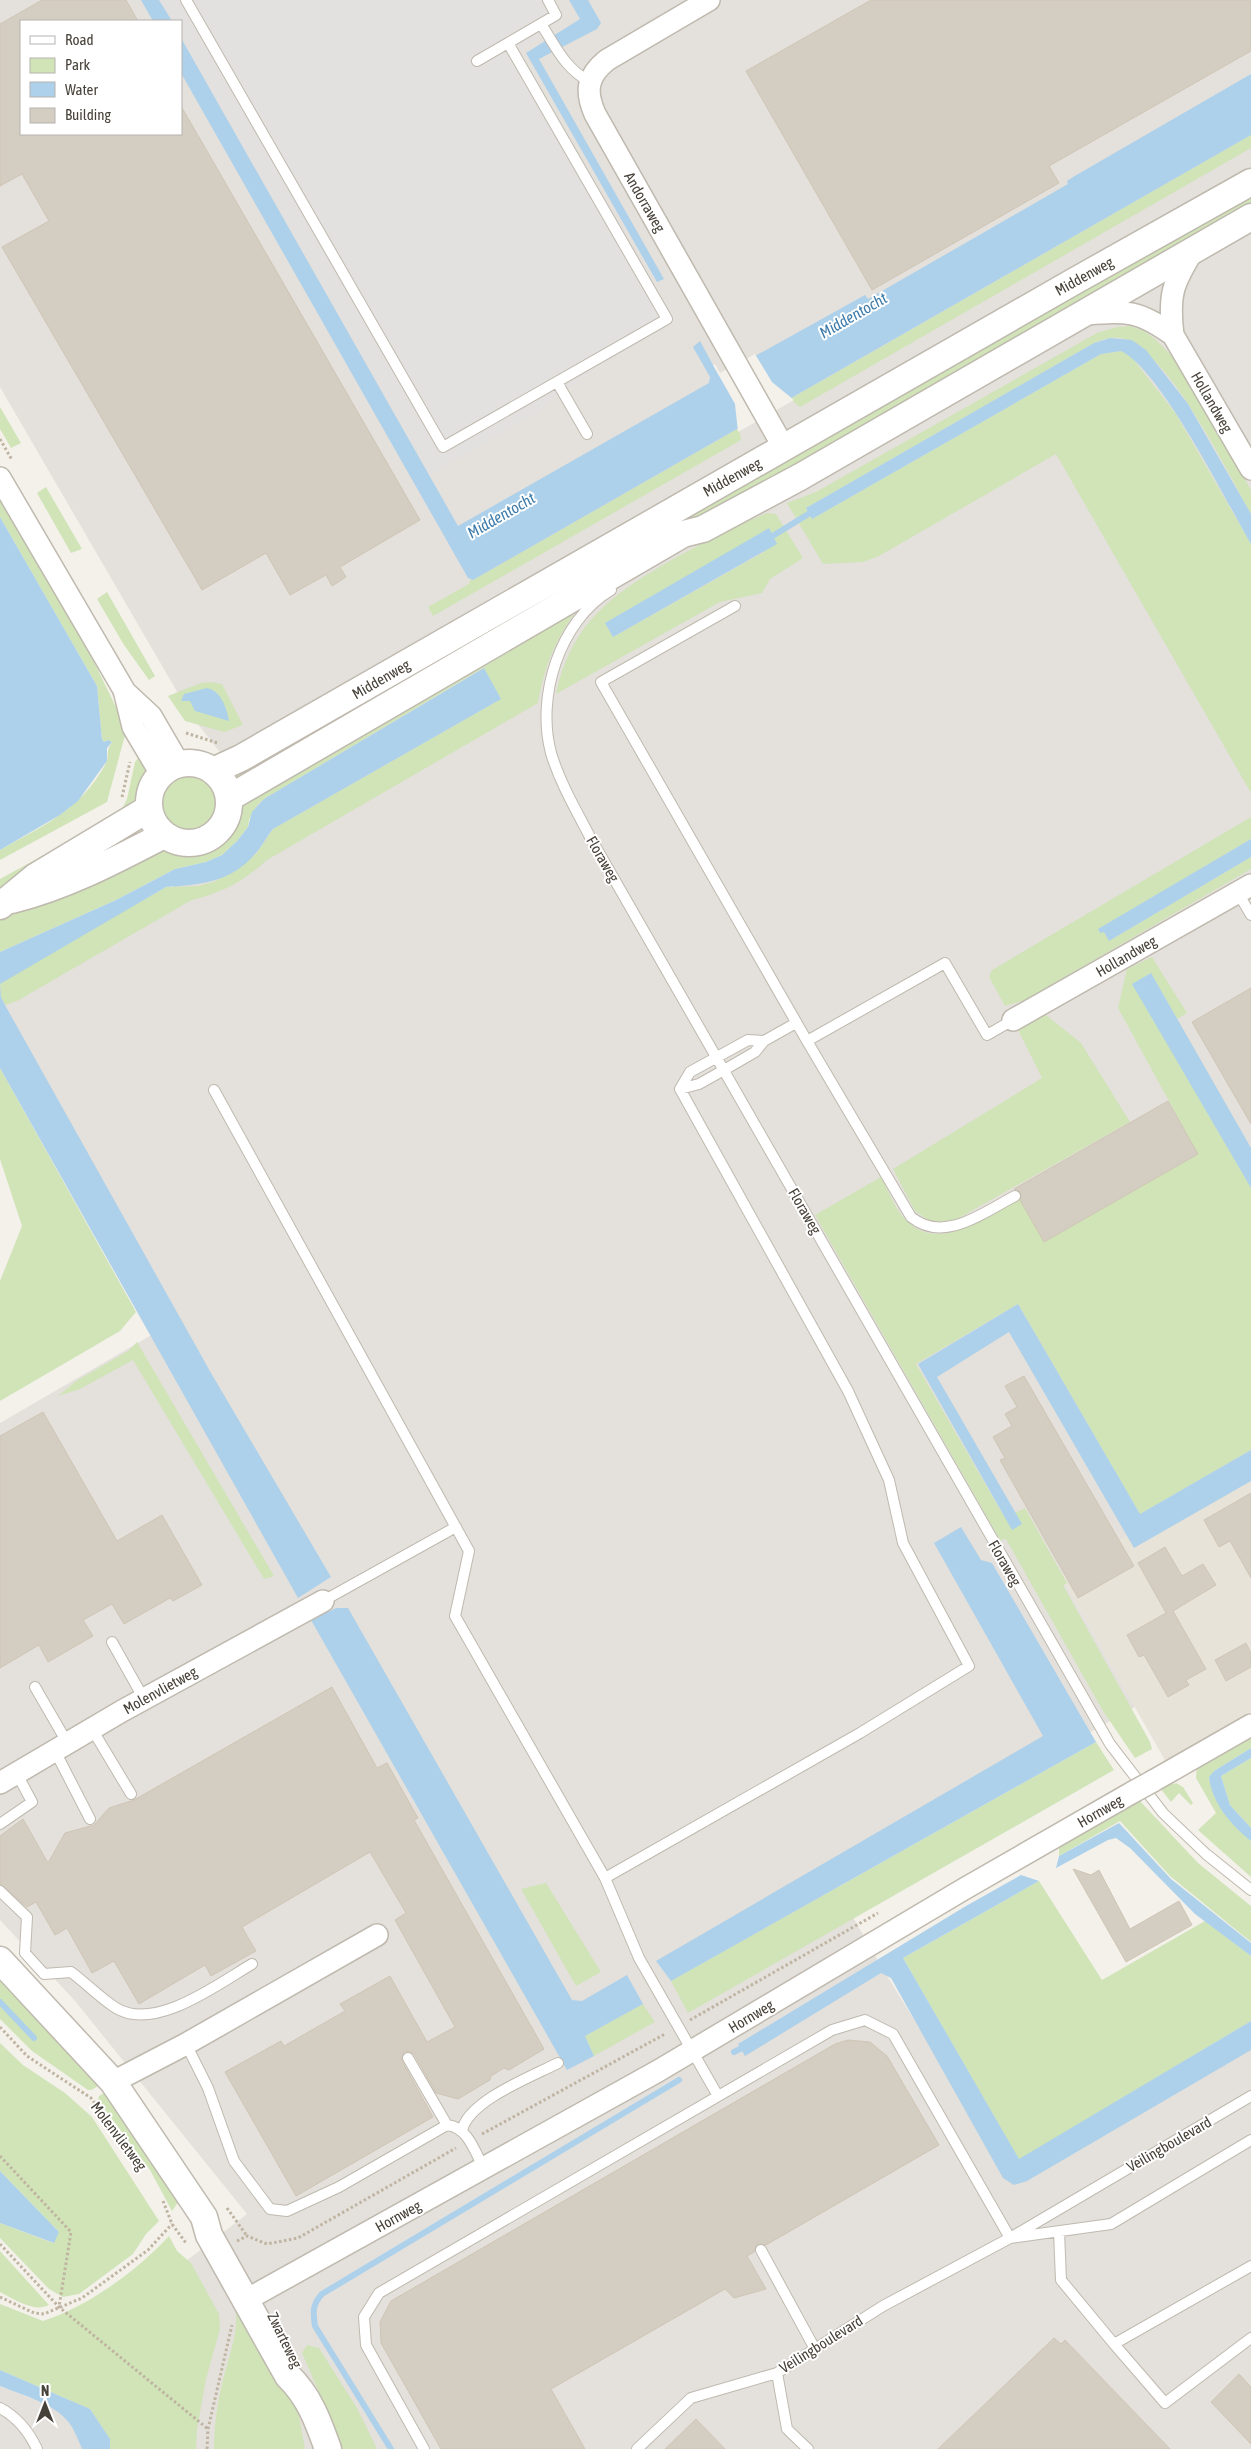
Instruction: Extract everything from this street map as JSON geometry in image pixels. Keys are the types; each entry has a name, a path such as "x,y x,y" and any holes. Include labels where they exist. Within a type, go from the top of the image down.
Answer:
{"street":[{"path":"589,81 598,67 621,50 709,0"},
{"name":"Andorraweg","path":"589,81 588,92 595,114 784,448"},
{"name":"Middenweg","path":"213,771 241,758 1251,182"},
{"name":"Middenweg","path":"229,798 683,534 696,536 1086,314 1121,291 1251,217"},
{"name":"Hollandweg","path":"1173,335 1170,311 1171,296 1176,278 1194,249"},
{"name":"Hollandweg","path":"1086,314 1120,311 1138,314 1153,320 1173,335 1251,469"},
{"path":"0,478 124,690 151,716 170,769"},
{"path":"124,690 133,727 145,747 170,769"},
{"path":"197,764 213,771 223,783 229,798 226,819 213,835 194,843 183,843 164,835 154,824 148,809 151,790 170,769 197,764"},
{"path":"3,904 35,877 148,809"},
{"path":"3,904 43,892 82,877 164,835"},
{"name":"Hollandweg","path":"1013,1020 1244,889"},
{"name":"Molenvlietweg","path":"8,1779 144,1699 323,1601"},
{"name":"Hornweg","path":"246,2303 692,2051 964,1889 1251,1725"},
{"name":"Molenvlietweg","path":"113,2082 186,2044 377,1935"},
{"name":"Molenvlietweg","path":"14,1961 113,2082 204,2217 209,2235 246,2303"},
{"name":"Molenvlietweg","path":"204,2217 221,2229 230,2244 246,2303"},
{"name":"Zwarteweg","path":"246,2303 301,2366 303,2391 320,2424 328,2449"}],"lane":[{"path":"186,0 443,447 667,319 508,43"},
{"path":"477,61 556,15 548,0"},
{"path":"541,24 560,55 577,75 589,81"},
{"path":"557,382 587,434"},
{"name":"Floraweg","path":"621,584 604,594 578,620 556,663 548,703 551,752 563,784 590,837 1110,1744 1163,1813 1206,1854 1251,1890"},
{"path":"735,606 601,682 807,1042 911,1217 918,1223 942,1229 955,1226 1015,1196"},
{"name":"Hollandweg","path":"1244,889 1251,915"},
{"path":"807,1042 945,963 987,1035 1013,1020"},
{"path":"680,1089 699,1084 724,1070 755,1052 764,1041 796,1023"},
{"path":"680,1089 690,1072 748,1040 764,1041"},
{"path":"605,1878 860,1733 969,1666 904,1543 889,1480 848,1391 680,1089"},
{"path":"214,1090 469,1551 455,1616 605,1878 639,1958 718,2096"},
{"path":"323,1601 456,1527"},
{"path":"112,1642 144,1699"},
{"path":"36,1687 90,1819"},
{"path":"92,1729 131,1794"},
{"path":"0,1824 32,1802 8,1779"},
{"path":"0,1891 27,1917 14,1961 44,1974 72,1972 117,2009 139,2015 168,2011 252,1964"},
{"path":"424,2449 366,2346 364,2317 379,2293 832,2030 865,2020 893,2034 1010,2238"},
{"path":"186,2044 208,2088 234,2161 270,2209 287,2211 339,2187 447,2125 455,2126 462,2131 484,2169"},
{"path":"408,2058 447,2125"},
{"path":"462,2131 467,2117 485,2101 558,2062"},
{"name":"Veilingboulevard","path":"637,2449 691,2398 777,2373 883,2306 1010,2238 1251,2096"},
{"name":"Veilingboulevard","path":"1010,2238 1111,2224 1251,2140"},
{"path":"1059,2232 1061,2280 1165,2403 1251,2338"},
{"path":"760,2250 815,2349"},
{"path":"1114,2344 1251,2266"},
{"path":"777,2373 787,2429 808,2449"},
{"path":"0,2408 17,2420 30,2436 37,2449"}],"path":[{"path":"121,800 131,757 145,747"},
{"name":"Hornweg","path":"230,2244 247,2236 267,2244 298,2238 469,2141 678,2027 880,1912"},
{"name":"Molenvlietweg","path":"0,2027 27,2056 90,2098 119,2135"},
{"path":"0,2156 72,2232 59,2307"},
{"path":"0,2297 34,2313 44,2314 82,2298 148,2250 172,2224 161,2197"},
{"path":"0,2244 59,2307 208,2429"},
{"path":"207,2449 208,2429 217,2379 231,2329 246,2303"}],"shaded area":[{"path":"0,0 1251,0 1251,1465 1060,1575 1135,1707 831,1879 881,1966 1016,2185 1251,2048 1251,2449 0,2449 0,2386 64,2411 172,2272 247,2214 75,2001 0,1920 0,1423 167,1326 0,1032 0,967 215,867 261,814 222,755 190,714 0,387"},
{"path":"160,0 550,0 562,20 518,53 672,324 589,372 539,411 430,475 182,40 182,20 171,20"},
{"path":"1251,1465 1251,1712 1166,1762 1060,1575"}],"green space":[{"path":"1251,135 1251,148 800,407 790,399"},
{"path":"1251,188 1251,203 539,611 237,781 232,773"},
{"path":"1130,326 1144,331 1176,360 1251,490 1251,514 1212,442 1176,386 1157,363 1138,346 1120,338 1094,343 806,508 812,519 1101,354 1121,351 1130,355 1176,414 1251,544 1251,793 1056,454 879,556 863,562 823,564 787,503 816,492 1097,333 1117,327"},
{"path":"0,407 21,443 11,448 0,429"},
{"path":"739,428 741,440 433,616 428,607 469,584 470,580"},
{"path":"46,487 82,549 71,553 37,493"},
{"path":"0,498 94,662 128,732 125,735 107,802 0,860 0,850 60,815 85,793 106,763 112,742 108,740 104,742 102,739 97,686 0,517"},
{"path":"767,513 776,514 803,558 770,579 762,593 720,602 556,694 562,670 571,649 596,614 611,600 647,574 668,562 716,536","holes":["752,539 764,552 613,637 605,623"]},
{"path":"107,592 155,676 149,680 124,645 97,599"},
{"path":"576,611 551,655 538,703 267,860 232,886 190,901 17,1001 5,1005 1,997 0,983 3,980 166,887 198,886 216,881 256,854 273,829 501,699 483,668 264,799 258,804 249,820 248,827 222,855 206,862 175,869 116,900 0,952 0,920 161,848 191,853 209,850 225,839 232,830 247,798"},
{"path":"201,683 222,684 243,725 224,732 185,721 168,696"},
{"path":"139,757 145,766 145,772 135,802 0,891 0,879 104,822 122,809 127,799 135,762"},
{"path":"184,777 194,777 203,781 211,789 215,803 211,817 203,825 194,829 184,829 175,825 167,817 163,808 163,798 167,789 175,781"},
{"path":"1251,817 1251,839 1099,929 1104,932 1109,941 1251,857 1251,869 1025,1000 1005,1006 989,977 992,970"},
{"path":"1152,957 1187,1013 1177,1019 1151,973 1133,984 1251,1188 1251,1450 1140,1514 1018,1304 916,1364 1002,1513 1018,1520 1015,1513 1025,1508 1067,1583 1063,1585 1150,1742 1152,1749 1135,1758 1103,1711 1006,1539 1000,1540 815,1215 881,1177 900,1213 916,1228 931,1233 946,1233 961,1229 1019,1198 1044,1241 1198,1154 1118,1008 1127,969"},
{"path":"1046,1015 1081,1043 1130,1122 950,1223 928,1220 915,1211 893,1169 1042,1078 1017,1028"},
{"path":"0,1068 136,1312 120,1331 0,1401 0,1281 22,1226 0,1159"},
{"path":"137,1342 274,1576 264,1579 133,1360 80,1389 58,1396 76,1381 128,1351"},
{"path":"1251,1735 1251,1748 1214,1771 1209,1779 1223,1812 1251,1841 1251,1877 1198,1830 1216,1813 1196,1778 1197,1766"},
{"path":"1096,1742 1114,1770 688,2013 671,1981"},
{"path":"1251,1758 1251,1828 1230,1805 1221,1776"},
{"path":"1169,1782 1183,1787 1193,1803 1191,1805 1179,1793 1171,1802 1160,1788"},
{"path":"1139,1800 1198,1863 1251,1906 1251,1942 1170,1876 1120,1821 1059,1856 1059,1846"},
{"path":"1039,1881 1102,1980 1205,1921 1251,1956 1251,2021 1019,2160 903,1958"},
{"path":"546,1883 601,1972 576,1986 521,1889"},
{"path":"0,1982 7,1982 100,2085 88,2090 32,2051 0,2019"},
{"path":"643,2004 655,2022 594,2056 585,2036"},
{"path":"0,2043 23,2065 65,2093 92,2117 159,2221 146,2234 133,2254 79,2294 63,2297 49,2289 0,2238 0,2223 53,2243 59,2232 0,2171"},
{"path":"106,2092 179,2201 172,2211 150,2170 98,2100 99,2096"},
{"path":"169,2236 177,2251 191,2263 219,2314 220,2329 206,2379 197,2429 196,2449 110,2449 110,2439 90,2409 0,2370 0,2304 43,2321 60,2315 94,2297 127,2275"},
{"path":"0,2251 49,2305 43,2307 31,2306 0,2292"},
{"path":"235,2305 281,2374 298,2411 305,2449 214,2449 219,2397 235,2333"},
{"path":"307,2345 319,2348 357,2408 377,2449 340,2449 327,2411 302,2353"}],"water":[{"path":"141,0 159,0 171,20 152,20"},
{"path":"569,0 588,0 601,23 597,29 539,59 664,279 657,282 526,53 580,19"},
{"name":"Middentocht","path":"182,40 458,526 709,383 710,377 693,347 700,341 719,376 865,295 868,299 1068,184 1067,181 1073,177 1251,74 1251,135 473,580 468,578 182,75"},
{"path":"1110,338 1132,340 1146,350 1188,404 1251,514 1251,544 1173,409 1155,383 1137,363 1121,351 1101,354 812,519 806,508 1094,343"},
{"path":"0,517 97,686 102,739 104,742 108,740 112,742 107,748 107,761 78,801 60,815 0,850"},
{"path":"769,528 777,544 613,637 605,623"},
{"path":"484,668 501,699 273,829 257,851 236,871 203,883 166,887 0,984 0,952 116,900 175,869 206,862 222,855 248,827 252,812 264,799"},
{"path":"207,688 220,696 227,711 229,721 195,711 190,701 181,701 184,694"},
{"path":"1251,839 1251,857 1109,941 1104,932 1100,933 1098,929"},
{"path":"1151,973 1251,1148 1251,1188 1132,984"},
{"path":"0,984 1,997 5,1005 211,1373 331,1577 298,1598 0,1068"},
{"path":"1018,1304 1140,1514 1251,1450 1251,1481 1134,1548 1009,1332 937,1377 1022,1524 1012,1530 918,1364"},
{"path":"961,1527 981,1560 992,1563 1096,1742 671,1981 656,1961 1043,1736 934,1543"},
{"path":"336,1608 348,1608 572,2000 582,2001 627,1975 643,2004 585,2036 594,2056 567,2070 311,1620"},
{"path":"1251,1748 1251,1758 1221,1776 1230,1805 1251,1828 1251,1841 1236,1828 1218,1804 1209,1777 1214,1771"},
{"path":"1119,1823 1171,1879 1251,1943 1251,1956 1195,1914 1130,1848 1116,1838 1108,1840 1056,1868 1059,1856"},
{"path":"1021,1875 1039,1881 903,1958 1019,2159 1251,2021 1251,2050 1027,2181 1014,2185 1003,2178 891,1978 881,1973 745,2056 738,2044 966,1906"},
{"path":"0,2171 59,2232 54,2243 0,2223"},
{"path":"0,2370 90,2409 110,2439 110,2449 82,2449 72,2427 58,2412 40,2402 0,2386"}],"pier":[{"path":"755,354 772,382 794,400 738,432 735,404 713,365 715,364 720,373"}],"building":[{"path":"42,0 126,0 137,20 20,20 20,135 182,135 182,108 420,520 340,567 346,577 332,586 326,575 290,595 266,553 202,590 2,247 49,221 22,174 0,186 0,24"},
{"path":"871,0 1251,0 1251,51 1049,166 1059,183 872,290 746,71"},
{"path":"1251,988 1251,1124 1192,1022"},
{"path":"1168,1101 1198,1154 1044,1242 1020,1200 1021,1192 1014,1189"},
{"path":"1024,1376 1134,1566 1078,1598 1000,1460 1005,1458 993,1437 1012,1426 1005,1414 1017,1407 1005,1386"},
{"path":"43,1412 117,1541 162,1515 202,1585 173,1601 170,1598 124,1624 112,1604 83,1620 93,1636 48,1662 39,1645 0,1668 0,1436"},
{"path":"1251,1493 1251,1578 1230,1541 1219,1547 1204,1520"},
{"path":"1165,1547 1182,1576 1203,1564 1216,1585 1173,1611 1206,1669 1186,1680 1189,1685 1168,1697 1144,1655 1139,1657 1127,1635 1166,1613 1138,1563"},
{"path":"1246,1643 1251,1653 1251,1667 1226,1681 1215,1660"},
{"path":"332,1687 377,1768 387,1763 418,1818 414,1820 544,2049 509,2070 504,2068 491,2076 490,2080 458,2099 436,2093 414,2054 408,2051 404,2052 401,2058 402,2061 433,2117 296,2196 225,2072 281,2041 284,2046 345,2011 340,2004 390,1976 427,2042 455,2027 395,1920 406,1913 370,1852 242,1927 256,1951 211,1976 205,1965 139,2004 114,1961 92,1973 67,1928 55,1935 36,1902 27,1907 0,1884 0,1836 23,1819 48,1863 65,1833 94,1825 109,1808 134,1800"},
{"path":"1073,1869 1091,1875 1099,1870 1130,1929 1179,1901 1192,1925 1126,1962"},
{"path":"848,2040 870,2042 887,2056 939,2145 766,2245 757,2244 754,2252 747,2256 766,2289 734,2298 725,2289 551,2389 585,2449 441,2449 381,2343 380,2322 391,2301 835,2044"},
{"path":"1054,2338 1061,2344 1065,2340 1170,2449 938,2449"},
{"path":"1239,2374 1251,2387 1251,2444 1211,2402"},
{"path":"696,2419 725,2449 665,2449"}],"waterway":[{"path":"766,540 815,510"},
{"path":"0,2002 34,2038"},
{"path":"734,2052 746,2046"},
{"path":"391,2449 315,2326 314,2309 316,2302 322,2294 679,2080"}]}
